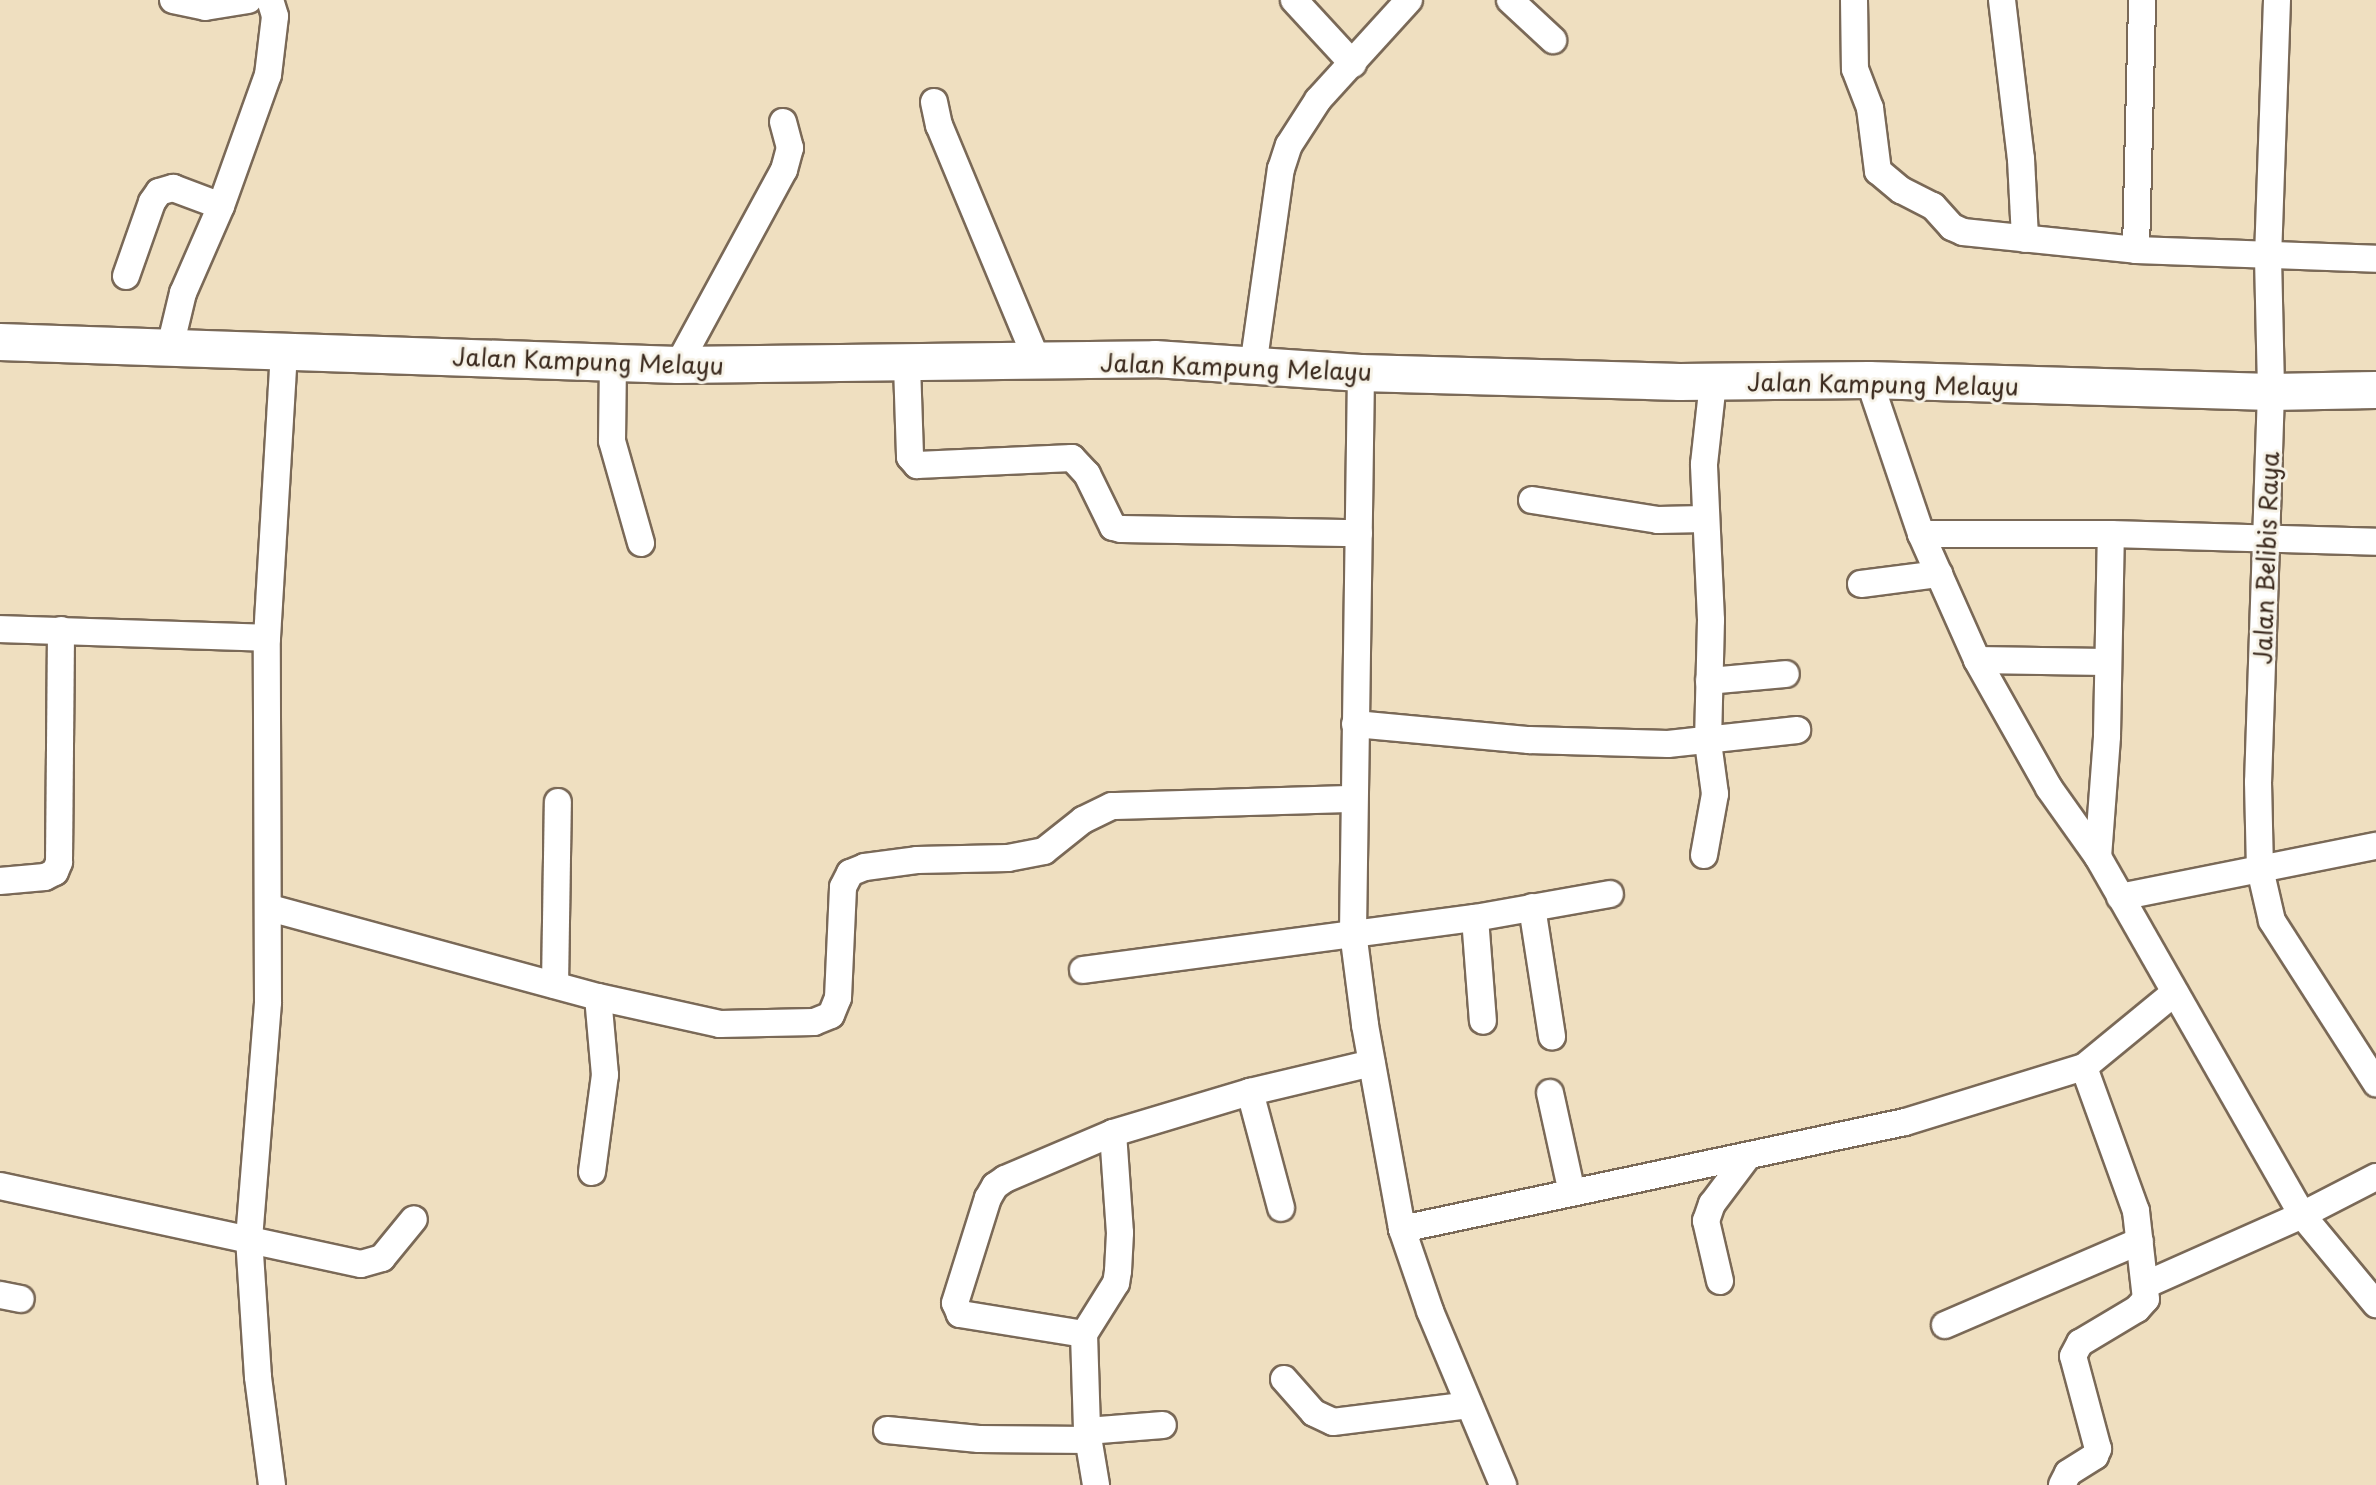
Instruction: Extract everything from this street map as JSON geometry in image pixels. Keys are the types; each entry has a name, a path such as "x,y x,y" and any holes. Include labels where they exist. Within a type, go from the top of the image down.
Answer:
{"main road":[{"name":"Jalan Kampung Melayu","path":"0,342 284,353 613,360 678,365 907,365 1155,359 1361,373 1713,382 1869,380 2271,392 2376,390"}],"street":[{"path":"173,0 205,7 248,0"},
{"path":"170,347 183,293 221,206 268,75 275,16 270,0"},
{"path":"1294,0 1353,64"},
{"path":"1253,367 1281,169 1298,127 1409,0"},
{"path":"1510,0 1553,40"},
{"path":"1854,0 1855,69 1870,108 1878,171 1883,179 1933,206 1952,227 1963,232 2136,250 2376,259"},
{"path":"2002,0 2021,159 2025,239"},
{"path":"2136,250 2142,0"},
{"name":"Jalan Belibis Raya","path":"2277,0 2268,257 2271,392 2258,782 2260,869 2272,921 2376,1083"},
{"path":"934,102 939,125 1038,363"},
{"path":"678,365 784,170 790,148 783,122"},
{"path":"126,276 152,202 159,192 173,188 221,206"},
{"path":"272,1485 258,1377 249,1239 265,1047 270,908 267,638 284,353"},
{"path":"613,360 612,441 641,543"},
{"path":"907,365 910,457 917,465 1072,458 1087,474 1113,527 1121,529 1359,533"},
{"path":"1361,373 1352,799 1353,932 1372,1063 1402,1229 1430,1311 1503,1485"},
{"path":"1869,380 1921,534 1977,660 2049,788 2098,857 2302,1215 2376,1304"},
{"path":"1704,855 1715,794 1708,742 1711,620 1704,464 1713,382"},
{"path":"1532,500 1658,520 1705,519"},
{"path":"1921,534 2111,534 2376,542"},
{"path":"2098,857 2107,736 2106,662 2111,534"},
{"path":"1861,584 1939,574"},
{"path":"0,629 267,638"},
{"path":"0,881 45,877 55,872 59,862 61,630"},
{"path":"1977,660 2106,662"},
{"path":"1709,681 1786,674"},
{"path":"1355,724 1529,740 1708,742 1797,730"},
{"path":"270,908 598,997 720,1024 814,1022 831,1015 838,998 843,887 850,873 865,867 917,860 1008,858 1044,851 1083,820 1112,806 1352,799"},
{"path":"555,985 558,802"},
{"path":"2120,897 2376,846"},
{"path":"1083,970 1475,918 1610,894"},
{"path":"1532,907 1552,1036"},
{"path":"1475,918 1483,1021"},
{"path":"1402,1229 1905,1122 2084,1067 2174,993"},
{"path":"592,1172 605,1075 598,997"},
{"path":"1084,1334 960,1314 955,1303 995,1186 1113,1133 1250,1092 1372,1063"},
{"path":"2062,1485 2068,1473 2095,1456 2098,1449 2073,1356 2080,1343 2137,1309 2146,1299 2136,1211 2084,1067"},
{"path":"1250,1092 1281,1208"},
{"path":"1550,1093 1572,1193"},
{"path":"1096,1485 1088,1435 1084,1334 1116,1283 1118,1271 1120,1233 1113,1133"},
{"path":"1720,1281 1706,1221 1712,1204 1748,1156"},
{"path":"2145,1285 2302,1215 2376,1177"},
{"path":"0,1186 370,1264 382,1258 414,1219"},
{"path":"1945,1325 2140,1241"},
{"path":"1284,1379 1314,1413 1333,1422 1469,1405"},
{"path":"887,1430 979,1439 1088,1435 1163,1425"}]}
